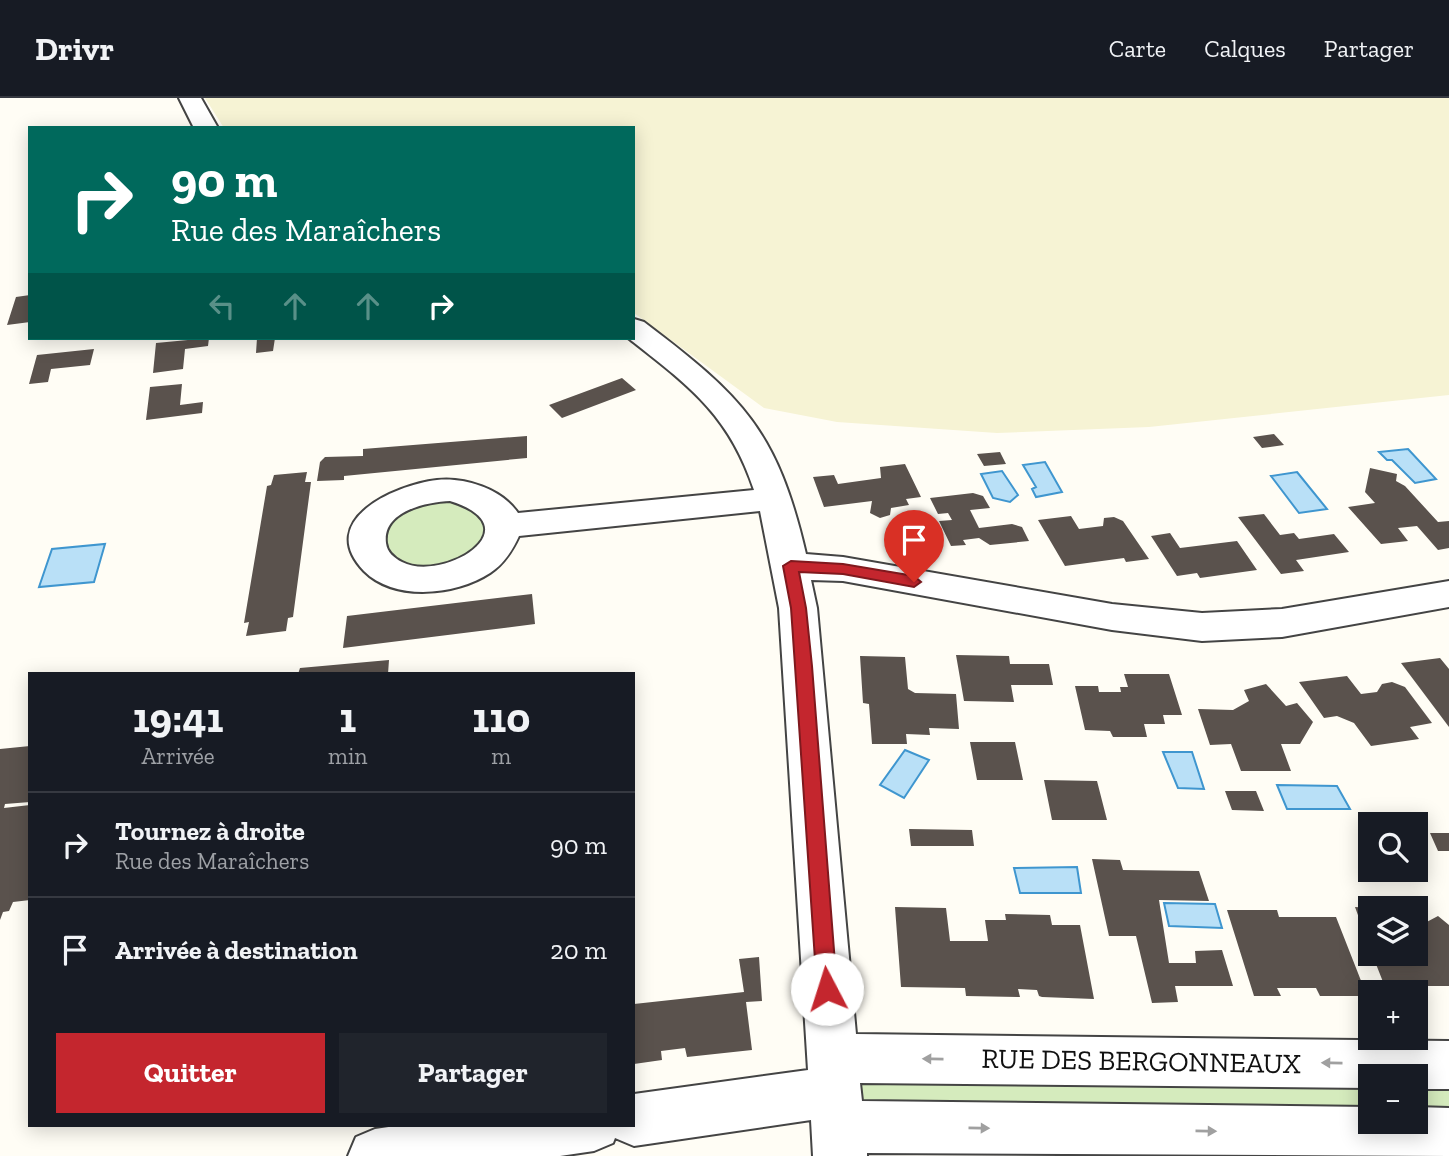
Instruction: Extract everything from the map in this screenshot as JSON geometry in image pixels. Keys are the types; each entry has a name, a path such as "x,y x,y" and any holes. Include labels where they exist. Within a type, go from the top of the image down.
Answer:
{"street":[{"path":"190,98 205,126"},
{"path":"635,329 681,364 742,426 756,451 791,566 799,608 804,666 836,1108"},
{"path":"505,526 772,499"},
{"path":"791,566 843,569 1112,617 1202,627 1282,623 1449,594"},
{"name":"RUE DES BERGONNEAUX","path":"836,1108 1449,1065"},
{"path":"635,1120 836,1108 1449,1134"},
{"path":"375,1156 580,1127"}],"shaded area":[{"path":"205,98 1449,98 1449,395 1149,427 997,433 837,422 764,408 635,314 635,126 223,126"}],"green space":[{"path":"436,497 484,508 490,543 446,571 392,564 379,530 387,518"},
{"path":"832,1058 1361,1064 1358,1064 1358,1133 837,1127"},
{"path":"1428,1065 1449,1065 1449,1134 1428,1134"}],"water":[{"path":"1408,449 1436,479 1415,483 1392,460 1387,460 1379,452"},
{"path":"1045,462 1062,492 1036,497 1032,489 1036,487 1023,465"},
{"path":"1002,471 1018,495 1010,502 993,498 981,474"},
{"path":"1297,472 1327,509 1299,513 1271,476"},
{"path":"105,544 94,582 39,587 52,549"},
{"path":"905,750 929,760 904,798 880,785"},
{"path":"1163,752 1192,752 1204,789 1178,788"},
{"path":"1277,785 1337,786 1350,809 1287,809"},
{"path":"1077,867 1081,893 1020,893 1014,868"},
{"path":"1164,903 1215,904 1222,928 1169,926"}],"building":[{"path":"28,295 28,322 7,325 16,297"},
{"path":"209,340 208,346 185,349 183,369 153,373 156,343"},
{"path":"257,340 275,340 273,351 256,353"},
{"path":"94,349 90,365 51,369 48,382 29,384 37,355"},
{"path":"622,378 636,390 562,418 549,405"},
{"path":"182,384 180,405 203,402 202,413 146,420 150,387"},
{"path":"1274,434 1284,445 1262,448 1253,437"},
{"path":"527,436 527,458 317,481 320,462 325,457 363,456 363,449"},
{"path":"1000,452 1006,464 984,466 977,454"},
{"path":"905,464 921,497 906,499 909,505 891,508 890,515 880,518 870,513 872,501 824,507 813,477 834,475 838,484 881,478 880,467"},
{"path":"1370,468 1397,474 1396,481 1405,486 1438,522 1449,521 1449,548 1438,550 1417,526 1398,528 1408,541 1381,544 1348,507 1375,503 1365,492"},
{"path":"307,472 305,482 311,482 293,617 288,618 286,631 246,636 249,622 244,623 267,486 271,485 274,475"},
{"path":"973,493 983,496 990,508 970,510 979,528 1012,524 1022,527 1029,541 990,545 979,538 963,540 966,545 951,546 939,521 952,520 948,513 938,514 930,498"},
{"path":"1264,514 1280,535 1294,533 1299,539 1334,534 1349,552 1296,560 1304,571 1281,574 1238,517"},
{"path":"1071,516 1079,529 1103,526 1104,518 1114,517 1123,521 1149,559 1126,562 1124,558 1065,566 1038,520"},
{"path":"1170,533 1180,548 1237,541 1257,570 1200,578 1197,573 1177,576 1151,536"},
{"path":"532,594 535,624 343,648 347,616"},
{"path":"956,655 1009,656 1010,664 1049,664 1053,685 1011,685 1014,702 964,701"},
{"path":"860,656 905,657 908,689 915,693 956,694 959,729 929,728 930,735 906,734 907,744 872,744 869,704 863,703"},
{"path":"1440,658 1449,669 1449,727 1401,663"},
{"path":"389,660 388,672 299,672 300,668"},
{"path":"1124,674 1169,674 1182,715 1163,715 1165,724 1144,724 1147,737 1113,737 1110,731 1085,730 1075,686 1098,686 1099,692 1121,692 1120,687 1128,687"},
{"path":"1347,676 1361,694 1377,692 1382,684 1392,682 1405,687 1432,723 1410,727 1419,739 1371,746 1354,723 1337,716 1324,718 1299,682"},
{"path":"1266,684 1286,706 1297,703 1313,722 1300,744 1281,744 1291,771 1241,771 1231,744 1210,745 1198,709 1233,710 1249,701 1244,690"},
{"path":"970,742 1015,742 1023,780 977,780"},
{"path":"28,746 28,802 5,804 4,808 28,805 28,900 13,902 9,911 3,912 0,920 0,749"},
{"path":"1044,780 1097,781 1107,820 1052,820"},
{"path":"1225,791 1256,791 1264,811 1232,810"},
{"path":"909,829 972,830 974,846 911,846"},
{"path":"1430,833 1449,833 1449,851 1438,851"},
{"path":"1092,859 1120,860 1123,870 1199,871 1209,901 1159,900 1169,963 1196,963 1195,951 1222,950 1233,986 1175,986 1178,1002 1152,1003 1136,936 1109,936"},
{"path":"895,907 946,908 950,941 988,941 985,920 1006,920 1005,914 1050,915 1052,925 1080,925 1094,999 1042,997 1037,990 1018,989 1020,997 966,996 965,988 901,987"},
{"path":"1227,910 1277,910 1279,917 1336,917 1361,980 1358,980 1358,996 1320,996 1316,988 1277,988 1281,996 1254,996"},
{"path":"1438,916 1449,925 1449,986 1428,986 1428,980 1382,980 1377,966 1428,966 1428,921"},
{"path":"759,957 762,1001 746,1002 752,1050 687,1057 685,1048 661,1051 662,1060 635,1064 635,1004 744,992 739,959"}],"route":[{"path":"827,989 804,666 799,608 791,566 843,569 914,582"}]}
